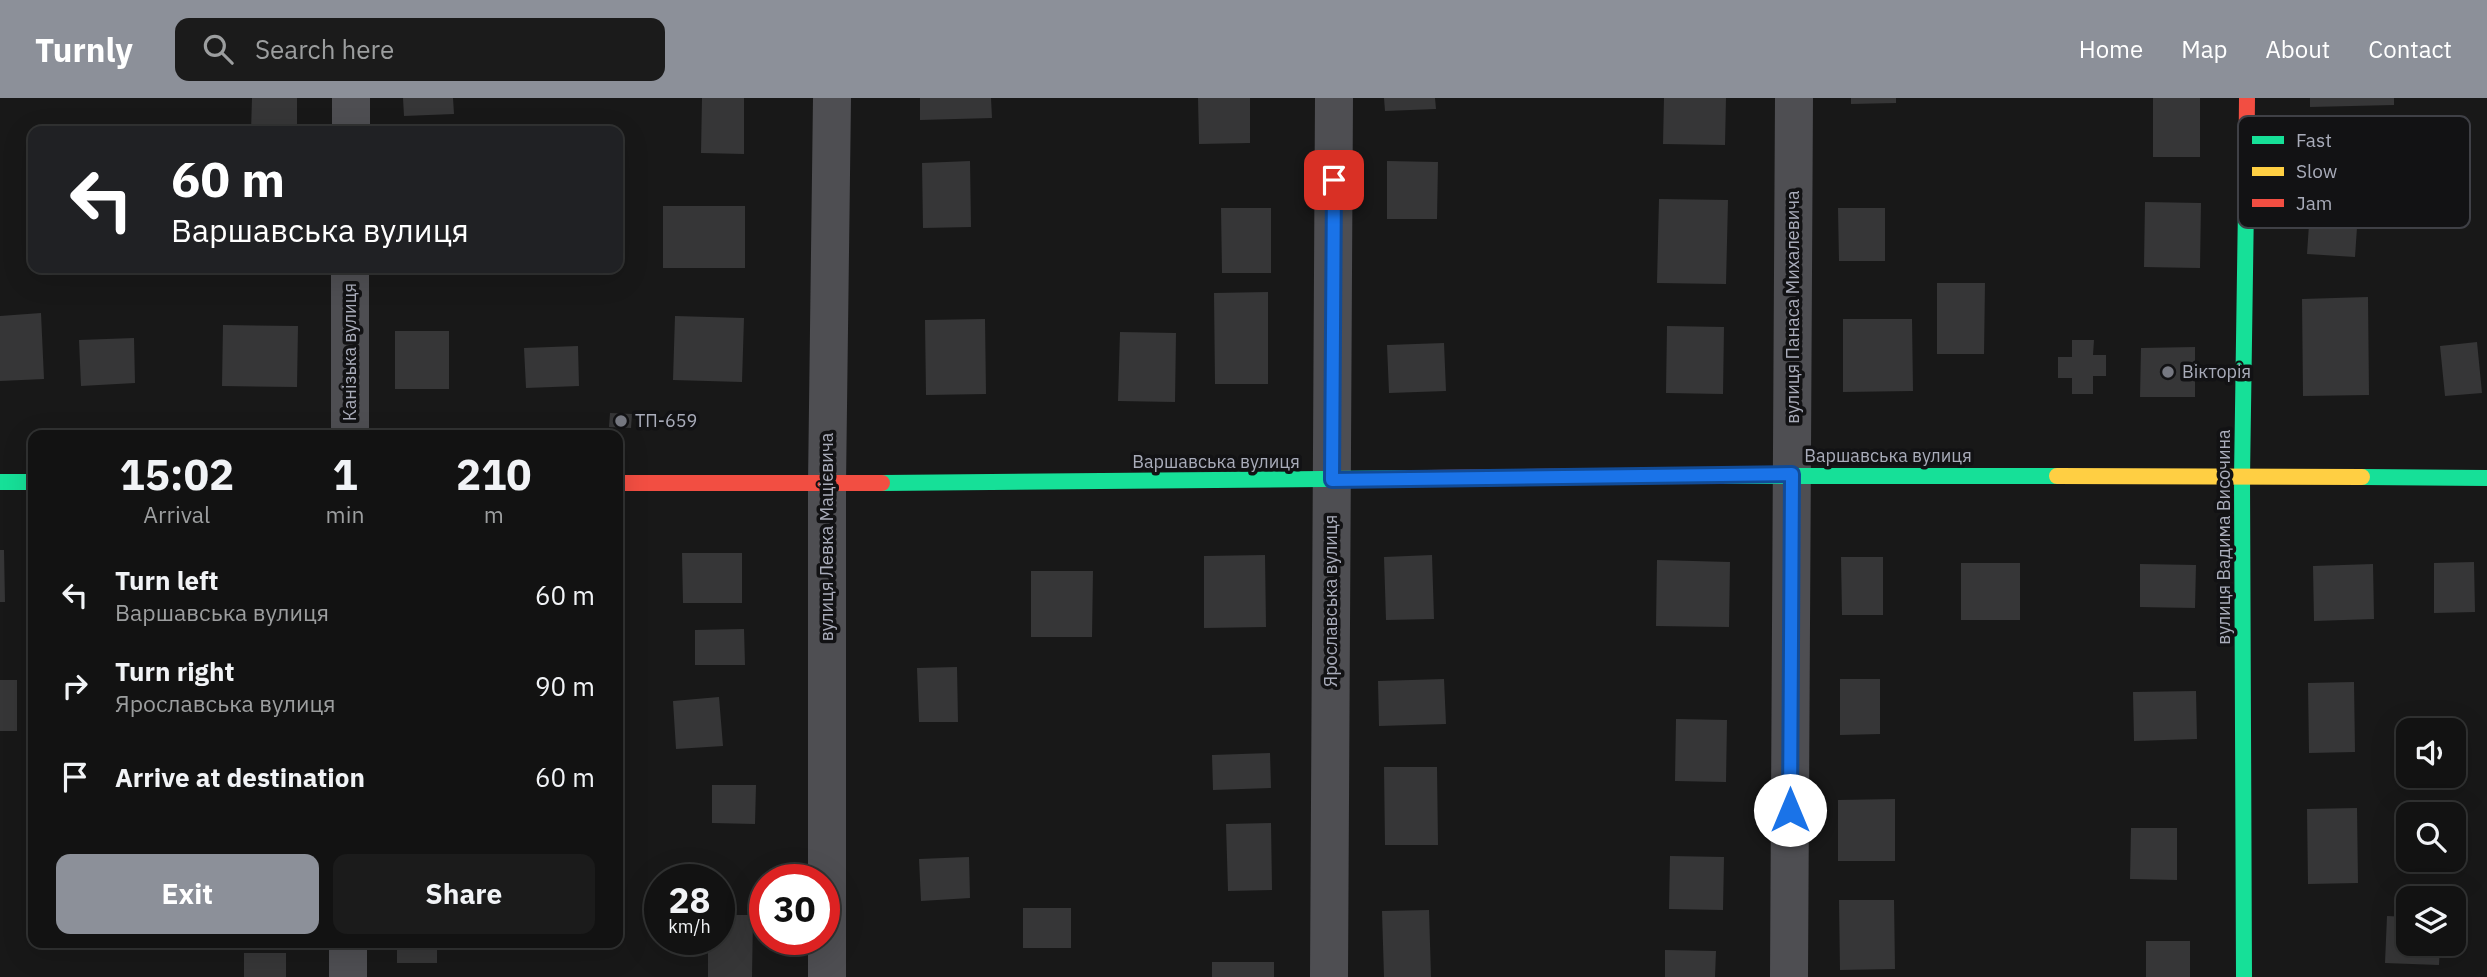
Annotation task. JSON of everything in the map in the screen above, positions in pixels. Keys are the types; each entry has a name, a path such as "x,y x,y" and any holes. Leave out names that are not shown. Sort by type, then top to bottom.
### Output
{"street":[{"path":"351,98 351,126"},
{"name":"вулиця Левка Мацієвича","path":"827,977 827,484 832,98"},
{"name":"Ярославська вулиця","path":"1329,977 1334,98"},
{"name":"вулиця Панаса Михалевича","path":"1789,977 1794,98"},
{"name":"вулиця Вадима Височина","path":"2246,98 2246,116"},
{"name":"вулиця Вадима Височина","path":"2244,977 2242,477 2245,228"},
{"name":"Канізька вулиця","path":"350,273 350,430"},
{"name":"Варшавська вулиця","path":"623,483 827,484 1792,474 2487,478"},
{"path":"0,482 28,482"},
{"path":"348,948 348,977"}],"building":[{"path":"252,98 297,98 297,126 251,126"},
{"path":"403,98 453,98 454,114 404,116"},
{"path":"702,98 744,98 744,154 701,153"},
{"path":"920,98 991,98 992,118 920,120"},
{"path":"1198,98 1250,98 1250,143 1199,144"},
{"path":"1384,98 1435,98 1436,109 1385,111"},
{"path":"1664,98 1726,98 1725,145 1663,144"},
{"path":"1851,98 1896,98 1896,103 1851,104"},
{"path":"2153,98 2200,98 2200,157 2153,157"},
{"path":"2310,98 2394,98 2394,105 2310,107"},
{"path":"970,161 971,227 923,228 922,163"},
{"path":"1387,161 1438,162 1437,219 1387,219"},
{"path":"1659,199 1728,200 1726,284 1657,283"},
{"path":"2145,202 2201,203 2200,268 2144,267"},
{"path":"663,206 745,206 745,268 663,268"},
{"path":"1221,208 1271,208 1271,273 1222,273"},
{"path":"1838,208 1885,208 1885,261 1839,261"},
{"path":"2309,228 2357,228 2355,257 2307,254"},
{"path":"1937,283 1985,283 1984,354 1937,354"},
{"path":"1268,292 1268,384 1215,384 1214,293"},
{"path":"2368,297 2369,395 2303,396 2302,299"},
{"path":"41,313 44,379 0,381 0,316"},
{"path":"675,316 744,318 742,382 673,380"},
{"path":"985,319 986,394 926,395 925,320"},
{"path":"1843,319 1912,319 1913,391 1843,392"},
{"path":"223,325 298,326 297,387 222,386"},
{"path":"1667,326 1724,327 1723,394 1666,393"},
{"path":"395,331 449,331 449,389 395,389"},
{"path":"1120,332 1176,333 1175,402 1118,401"},
{"path":"134,338 135,383 81,386 79,340"},
{"path":"2072,340 2094,340 2093,355 2106,355 2106,376 2093,376 2093,394 2072,394 2072,378 2058,378 2058,357 2072,357"},
{"path":"2477,342 2482,393 2445,396 2440,346"},
{"path":"1444,343 1446,391 1389,393 1387,345"},
{"path":"578,346 579,386 526,388 524,348"},
{"name":"Вікторія","path":"2195,347 2195,397 2140,397 2141,348"},
{"name":"ТП-659","path":"610,413 632,414 631,428 609,427"},
{"path":"0,550 4,550 5,602 0,602"},
{"path":"682,553 742,553 742,603 683,603"},
{"path":"1265,555 1266,627 1204,628 1204,556"},
{"path":"1432,555 1434,619 1386,620 1384,557"},
{"path":"1841,557 1883,557 1883,615 1842,615"},
{"path":"1657,560 1730,562 1729,627 1656,626"},
{"path":"2474,562 2475,612 2434,613 2434,563"},
{"path":"1961,563 2020,563 2020,620 1961,620"},
{"path":"2140,564 2196,565 2195,608 2140,607"},
{"path":"2373,564 2374,619 2314,621 2313,566"},
{"path":"1031,571 1093,571 1092,637 1031,637"},
{"path":"744,629 745,665 695,665 695,630"},
{"path":"957,667 958,722 919,722 917,668"},
{"path":"1444,679 1446,724 1379,726 1378,681"},
{"path":"1840,679 1880,679 1880,734 1840,735"},
{"path":"0,680 17,680 17,731 0,731"},
{"path":"2354,682 2355,752 2309,753 2308,683"},
{"path":"2196,691 2197,739 2134,741 2133,692"},
{"path":"719,697 723,746 676,749 673,701"},
{"path":"1676,719 1727,720 1726,782 1675,781"},
{"path":"1270,753 1271,788 1213,790 1212,755"},
{"path":"1384,767 1437,767 1438,845 1385,845"},
{"path":"712,785 756,785 755,824 712,823"},
{"path":"1895,799 1895,861 1838,861 1838,800"},
{"path":"2357,808 2358,883 2308,884 2307,809"},
{"path":"1271,823 1272,890 1228,891 1226,824"},
{"path":"2131,828 2177,828 2177,880 2130,879"},
{"path":"1670,856 1724,857 1723,910 1669,909"},
{"path":"969,857 970,898 921,901 919,859"},
{"path":"1839,900 1894,900 1895,969 1840,970"},
{"path":"1023,908 1071,908 1071,948 1023,948"},
{"path":"1429,910 1431,977 1384,977 1382,911"},
{"path":"735,915 749,915 752,977 708,977 708,955 735,955"},
{"path":"2387,916 2396,916 2396,956 2439,956 2439,965 2385,963"},
{"path":"2146,941 2190,941 2190,977 2146,977"},
{"path":"397,948 437,948 437,963 397,963"},
{"path":"1665,950 1716,951 1715,977 1665,977"},
{"path":"244,953 286,953 286,977 244,977"},
{"path":"1212,962 1274,962 1274,977 1212,977"}],"traffic: fast":[{"path":"2244,977 2242,477 2246,228"},
{"path":"1634,476 2057,476"},
{"path":"2362,477 2487,478"},
{"path":"882,483 1427,478"},
{"path":"0,482 28,482"}],"traffic: slow":[{"path":"2057,476 2362,477"}],"traffic: jam":[{"path":"2247,98 2247,116"},
{"path":"1427,478 1634,476"},
{"path":"623,483 882,483"}],"place":[{"name":"Вікторія","path":"2168,372"},
{"name":"ТП-659","path":"621,421"}],"route":[{"path":"1334,180 1332,480 1792,474 1790,810"}]}
